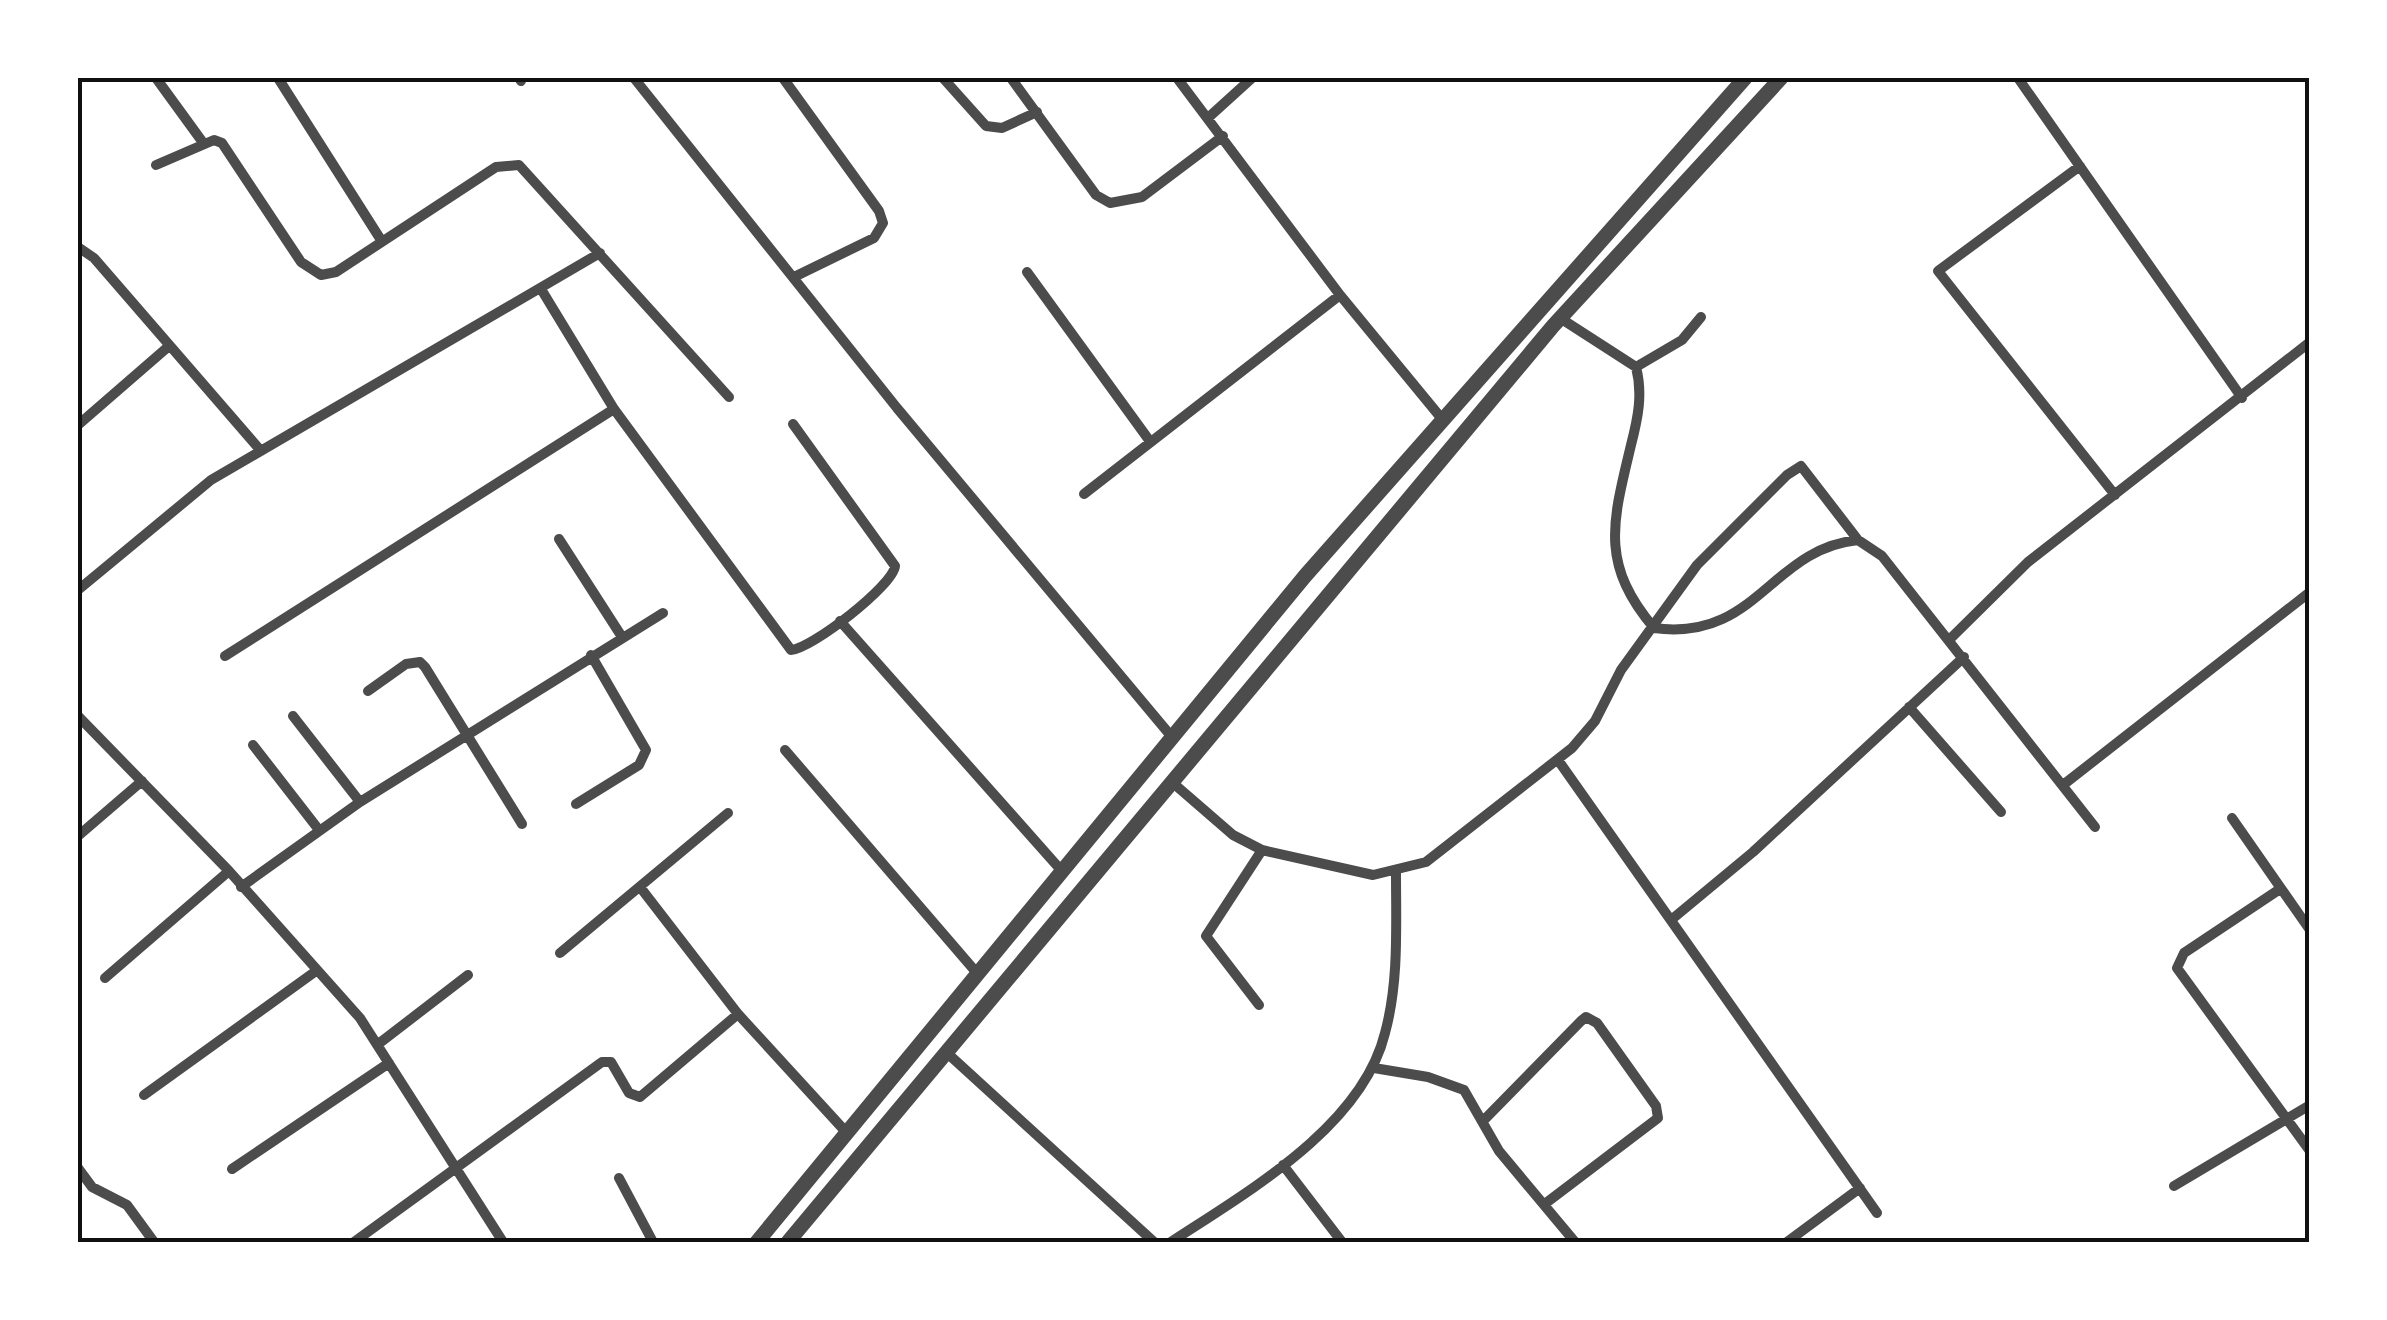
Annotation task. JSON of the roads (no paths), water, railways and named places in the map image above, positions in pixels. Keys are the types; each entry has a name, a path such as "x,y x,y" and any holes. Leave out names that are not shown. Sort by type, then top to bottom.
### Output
{"street":[{"path":"156,78 204,144"},
{"path":"278,78 382,240"},
{"path":"634,78 1171,736"},
{"path":"782,78 883,223 874,238 794,277"},
{"path":"943,78 986,126 1002,128 1037,112"},
{"path":"1011,78 1096,195 1110,204 1142,198 1223,136"},
{"path":"1177,78 1340,295 1442,419"},
{"path":"1209,117 1252,78"},
{"path":"757,1242 1171,736 1442,419 1744,78"},
{"path":"788,1242 1560,318 1781,78"},
{"path":"2018,78 2242,398"},
{"path":"156,166 214,140 228,149 312,272 336,272 508,164 519,166 729,397"},
{"path":"2080,166 1938,271 2116,495"},
{"path":"78,247 94,258 261,451"},
{"path":"78,590 211,480 600,254"},
{"path":"1027,272 1149,440"},
{"path":"542,288 614,409 784,644 800,650 889,581 894,566 792,424"},
{"path":"1084,494 1340,295"},
{"path":"1636,367 1682,340 1701,317"},
{"path":"1560,318 1636,367 1640,384 1638,417 1612,550 1627,593 1654,628 1688,632 1736,615 1811,553 1832,542 1858,540"},
{"path":"1950,639 2028,562 2310,342"},
{"path":"78,425 169,346"},
{"path":"225,656 614,409"},
{"path":"1173,783 1233,835 1262,850 1374,875 1396,873 1426,862 1558,760 1595,721 1621,670 1697,565 1787,474 1801,466 1858,540 1882,556 1950,639 2095,827"},
{"path":"559,539 622,637"},
{"path":"2062,785 2310,592"},
{"path":"241,887 467,732 663,613"},
{"path":"840,621 1060,869"},
{"path":"576,804 639,765 646,750 592,654"},
{"path":"1671,920 1753,852 1964,657"},
{"path":"368,691 406,664 420,662 522,824"},
{"path":"1910,708 2001,812"},
{"path":"78,716 228,872 377,1045 504,1242"},
{"path":"293,716 360,802"},
{"path":"254,745 319,830"},
{"path":"785,750 976,972"},
{"path":"1558,760 1877,1212"},
{"path":"78,836 142,781"},
{"path":"560,953 728,813"},
{"path":"2232,818 2310,930"},
{"path":"1260,1005 1206,936 1262,850"},
{"path":"104,978 228,872"},
{"path":"1171,1242 1283,1165 1344,1110 1374,1068 1386,1033 1394,979 1396,873"},
{"path":"640,887 738,1014 846,1132"},
{"path":"2280,889 2184,953 2177,968 2310,1152"},
{"path":"144,1095 316,970"},
{"path":"377,1045 468,976"},
{"path":"354,1242 602,1062 611,1062 630,1093 640,1097 738,1014"},
{"path":"1483,1121 1580,1021 1586,1018 1597,1024 1656,1106 1658,1118 1546,1203"},
{"path":"946,1052 1154,1242"},
{"path":"232,1169 388,1063"},
{"path":"1374,1068 1452,1083 1464,1090 1499,1151 1546,1203 1574,1242"},
{"path":"2174,1186 2310,1105"},
{"path":"1283,1165 1342,1242"},
{"path":"78,1168 92,1187 127,1205 154,1242"},
{"path":"619,1178 652,1242"},
{"path":"1787,1242 1860,1188"}]}
